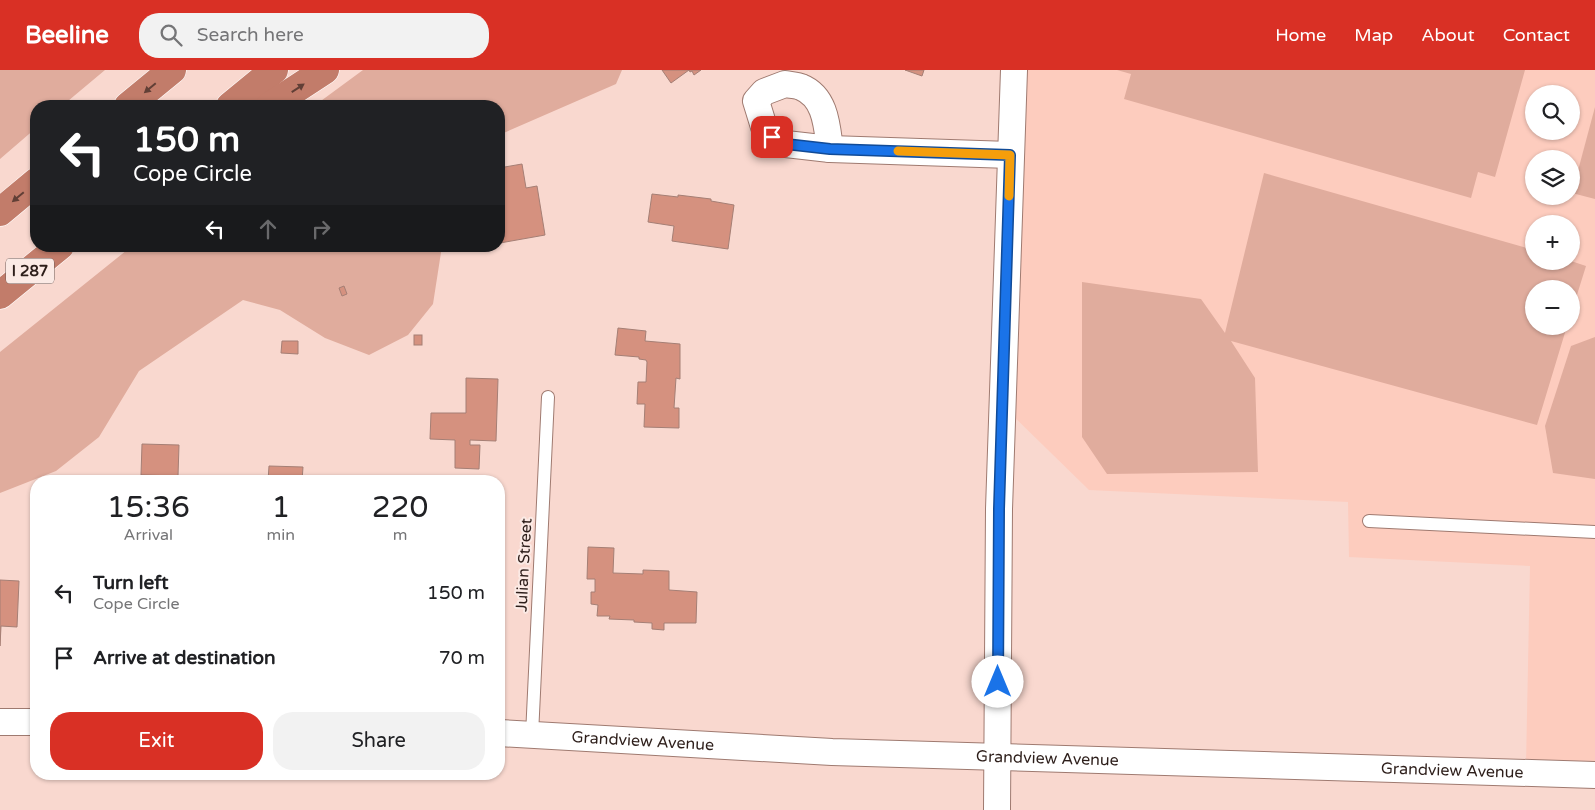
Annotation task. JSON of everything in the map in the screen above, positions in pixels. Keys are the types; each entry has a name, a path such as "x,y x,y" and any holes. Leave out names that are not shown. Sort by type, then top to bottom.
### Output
{"highway":[{"path":"135,100 172,70"},
{"path":"237,100 274,70"},
{"path":"279,100 325,70"},
{"path":"0,212 30,187"},
{"name":"I 287","path":"0,295 53,252"}],"street":[{"path":"997,810 999,509 1014,70"},
{"path":"830,149 1010,155"},
{"path":"0,722 30,722"},
{"name":"Grandview Avenue","path":"505,733 832,752 1595,775"}],"lane":[{"name":"Julian Street","path":"532,735 548,397"},
{"path":"1369,521 1595,532"}],"shaded area":[{"path":"0,70 105,70 69,100 30,100 30,133 0,159"},
{"path":"363,70 622,70 616,84 505,132 505,100 322,100"},
{"path":"1024,70 1595,70 1595,765 1526,764 1530,566 1349,557 1348,502 1089,490 1008,411"},
{"path":"1117,70 1525,70 1495,177 1478,172 1471,198 1124,99 1131,74"},
{"path":"1595,107 1595,199 1580,195 1580,163"},
{"path":"1264,173 1525,247 1525,270 1580,270 1580,264 1586,266 1580,285 1580,280 1525,280 1525,335 1564,335 1537,425 1231,341 1255,378 1258,472 1107,474 1082,437 1082,282 1201,299 1225,333"},
{"path":"125,252 441,252 433,304 408,335 369,355 325,338 280,310 243,300 139,371 99,437 56,471 46,475 30,475 30,481 0,493 0,352"},
{"path":"1595,337 1595,479 1553,473 1545,426 1571,346"}],"building":[{"path":"662,70 689,70 671,83"},
{"path":"689,70 701,70 694,75"},
{"path":"905,70 924,70 922,76"},
{"path":"522,164 526,188 537,186 545,235 505,242 505,167"},
{"path":"652,194 711,199 711,201 734,205 728,249 672,241 674,226 648,222"},
{"path":"344,286 347,294 342,296 339,288"},
{"path":"618,328 646,331 645,341 680,344 680,379 676,378 674,408 679,408 679,428 644,427 645,404 637,404 638,382 646,382 647,362 646,360 639,359 639,357 615,355"},
{"path":"414,335 422,335 422,345 414,345"},
{"path":"282,341 298,341 298,354 281,353"},
{"path":"466,378 498,379 496,441 470,440 470,445 480,445 479,469 455,468 455,440 430,439 431,413 466,413"},
{"path":"142,444 179,445 178,475 141,475"},
{"path":"269,466 303,467 302,475 268,475"},
{"path":"588,547 614,548 613,573 643,574 643,570 669,571 669,590 697,592 696,623 664,623 664,630 652,629 652,623 609,619 610,616 597,616 598,605 591,604 591,592 595,592 595,579 587,579"},
{"path":"0,580 19,581 17,627 1,626 0,646"}],"slow traffic":[{"path":"898,151 1010,155 1009,196"}],"route":[{"path":"772,137 777,143 830,149 1010,155 999,509 998,682"}]}
